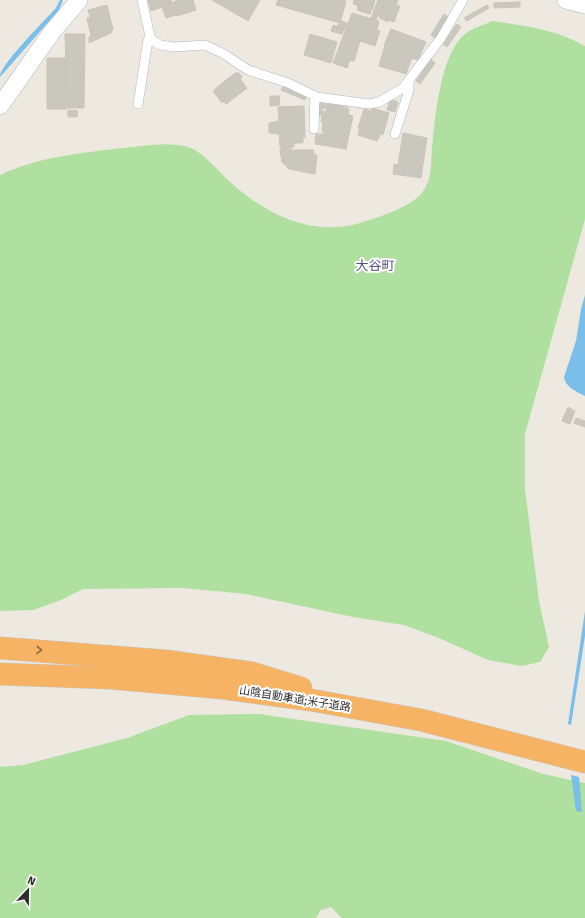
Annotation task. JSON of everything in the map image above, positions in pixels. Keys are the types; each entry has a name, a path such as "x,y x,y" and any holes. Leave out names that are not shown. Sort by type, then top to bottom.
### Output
{"highway":[{"path":"0,648 174,662 252,673 311,691"},
{"name":"山陰自動車道;米子道路","path":"0,665 111,668 311,691 424,710 585,752"},
{"name":"山陰自動車道;米子道路","path":"0,674 110,678 222,688 311,700 421,720 585,762"},
{"path":"0,685 58,682 115,682 256,693"}],"street":[{"path":"0,106 52,32 79,0"},
{"path":"566,0 585,5"}],"lane":[{"path":"142,0 150,36 153,41 160,45 174,47 205,45 224,54 248,70 288,83 315,96 369,104 379,102 403,88 441,38 463,0"},
{"path":"138,104 148,40 150,36"},
{"path":"395,134 409,90 409,80"},
{"path":"314,128 315,96"}],"green space":[{"path":"492,21 551,32 585,46 585,219 525,434 525,489 539,601 549,647 540,662 522,666 488,660 439,638 404,625 353,617 246,594 183,588 83,589 63,599 34,610 0,611 0,175 29,164 76,154 155,144 180,145 193,149 199,153 240,190 271,211 287,219 323,227 341,227 360,223 402,207 410,203 422,193 428,183 437,104 444,71 450,56 457,43 465,34"},
{"path":"259,714 446,741 543,774 585,783 585,918 342,918 331,907 321,910 316,918 0,918 0,767 23,765 127,738 189,715"}],"water":[{"path":"60,0 63,0 59,10 0,77 7,63 33,32 56,8"},
{"path":"585,295 585,396 569,386 564,377 576,341 581,309"},
{"path":"585,611 585,636 571,725 568,724"},
{"path":"571,775 579,777 582,812 576,811"}],"building":[{"path":"148,0 171,0 176,15 166,18 162,7 151,11"},
{"path":"178,0 193,0 196,10 177,16 173,2"},
{"path":"212,0 260,0 248,21"},
{"path":"278,0 346,1 340,23 276,5"},
{"path":"354,0 375,0 372,10 353,4"},
{"path":"378,0 398,0 396,5 400,6 394,22 389,20 388,22 379,18 380,16 373,12"},
{"path":"520,2 520,7 494,8 494,3"},
{"path":"107,5 113,30 95,35 88,10"},
{"path":"487,5 489,8 467,21 464,18"},
{"path":"358,6 371,11 370,14 357,10"},
{"path":"352,13 379,21 377,30 380,31 375,46 360,41 354,61 350,60 347,68 333,63"},
{"path":"373,13 378,15 376,20 371,18"},
{"path":"444,14 448,17 435,38 431,35"},
{"path":"87,18 90,18 95,35 91,36"},
{"path":"341,21 347,23 345,29 337,26"},
{"path":"457,24 461,27 447,47 443,44"},
{"path":"333,25 344,29 342,34 331,31"},
{"path":"391,29 426,42 418,60 412,58 406,74 379,66 384,45"},
{"path":"111,31 111,33 89,43 89,37"},
{"path":"65,34 85,34 84,108 67,108"},
{"path":"310,34 337,42 331,63 304,55"},
{"path":"47,58 66,58 66,109 47,109"},
{"path":"431,59 435,63 420,84 416,81"},
{"path":"235,73 239,73 242,77 240,79 247,88 226,104 224,101 222,103 213,91"},
{"path":"283,86 307,96 305,100 281,90"},
{"path":"270,96 279,96 280,105 270,106"},
{"path":"390,99 398,102 395,112 387,110"},
{"path":"326,102 325,108 322,109 322,115 318,115 317,108 321,103"},
{"path":"327,104 348,107 333,106 332,112 326,110"},
{"path":"304,106 305,137 303,138 303,143 294,143 294,147 280,147 279,134 269,133 269,123 279,121 278,107"},
{"path":"334,106 349,109 348,115 353,116 346,149 322,145 324,132 322,132 323,123 321,122 323,111 332,112"},
{"path":"372,108 389,113 383,135 381,134 377,141 358,135 360,128 358,128 364,109 371,111"},
{"path":"68,110 78,111 77,117 68,117"},
{"path":"403,133 427,138 421,178 393,174 394,164 398,165"},
{"path":"316,134 323,134 322,145 315,144"},
{"path":"291,147 291,150 313,150 314,155 317,155 315,174 289,169 282,162 280,151 281,148"},
{"path":"568,407 575,411 570,424 562,421"},
{"path":"576,418 585,421 585,427 574,423"}],"district":[{"name":"大谷町","path":"375,265"}]}
